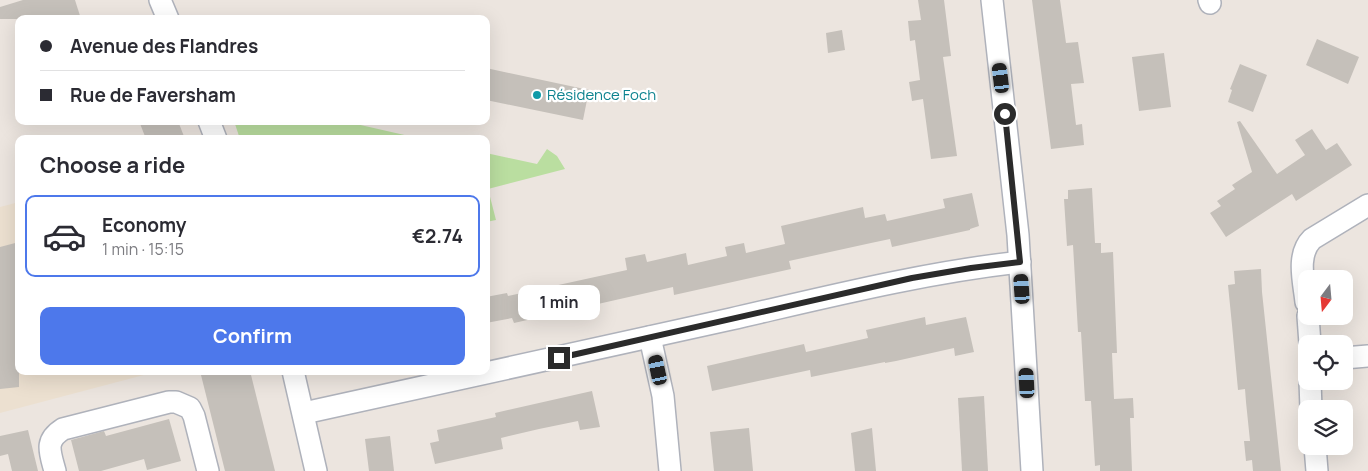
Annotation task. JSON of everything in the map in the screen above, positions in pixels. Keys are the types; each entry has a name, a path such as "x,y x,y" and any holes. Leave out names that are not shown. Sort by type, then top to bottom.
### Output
{"street":[{"path":"160,0 166,15"},
{"path":"992,0 1020,262 1032,471"},
{"path":"1303,270 1304,252 1312,239 1368,205"},
{"path":"490,372 912,278 1020,262"},
{"path":"650,337 663,396 670,471"},
{"path":"1353,357 1368,356"},
{"path":"295,375 316,471"},
{"path":"304,413 477,375"},
{"path":"55,471 50,444 56,433 63,429 169,402 176,402 190,408 194,416 208,471"},
{"path":"1316,455 1317,471"}],"shaded area":[{"path":"15,203 15,375 144,375 0,413 0,207"}],"green space":[{"path":"235,125 361,125 404,135 239,135"},
{"path":"547,149 557,156 565,169 490,188 490,154 537,164"},
{"path":"490,197 496,220 490,221"}],"building":[{"path":"23,0 75,0 80,15 15,15 15,19 0,19 0,7"},
{"path":"918,0 944,0 951,56 943,57 957,156 931,159 923,99 912,101 909,82 920,80 915,40 910,41 908,21 921,20"},
{"path":"1032,0 1060,0 1066,43 1078,42 1084,83 1071,84 1076,125 1082,124 1084,145 1051,149"},
{"path":"842,30 845,50 828,53 826,33"},
{"path":"1317,39 1359,57 1348,84 1306,65"},
{"path":"1164,53 1171,107 1139,111 1132,57"},
{"path":"1240,64 1267,75 1253,112 1228,102 1232,90 1230,89"},
{"name":"Résidence Foch","path":"490,69 589,90 583,120 490,101"},
{"path":"1240,121 1277,174 1305,155 1295,140 1312,129 1326,150 1337,143 1352,165 1296,201 1292,194 1226,237 1210,213 1221,206 1217,201 1235,189 1232,185 1252,172 1237,122"},
{"path":"141,125 180,125 183,135 144,135"},
{"path":"1092,188 1095,243 1101,243 1101,253 1113,252 1117,353 1112,353 1114,399 1133,398 1134,418 1130,418 1132,471 1100,471 1100,465 1095,466 1091,401 1085,401 1081,332 1078,332 1073,245 1067,246 1064,199 1068,199 1068,190"},
{"path":"972,193 979,226 970,230 892,247 890,239 789,261 791,269 674,295 673,287 514,323 512,318 490,322 490,296 507,293 508,296 627,270 625,258 645,254 647,262 686,253 688,265 727,256 725,247 744,243 746,253 785,244 781,226 863,207 865,218 885,214 887,221 945,208 943,199"},
{"path":"15,243 15,375 19,375 19,387 0,389 0,247"},
{"path":"1261,269 1281,471 1253,471 1252,460 1246,461 1244,441 1250,441 1245,389 1238,390 1228,285 1235,284 1234,271"},
{"path":"925,317 926,325 966,317 974,352 955,356 954,348 811,377 810,370 712,391 707,366 804,344 806,352 868,338 866,330"},
{"path":"201,375 251,375 275,471 225,471"},
{"path":"592,391 600,427 580,430 578,421 539,429 501,438 503,449 435,464 430,443 439,441 437,430 496,417 495,413"},
{"path":"984,396 988,471 962,471 958,398"},
{"path":"169,419 181,461 147,470 144,459 101,471 79,471 71,440 104,431 106,436"},
{"path":"749,428 753,471 714,471 710,432"},
{"path":"872,428 876,471 855,471 851,433"},
{"path":"28,430 38,471 12,471 8,454 0,456 0,436"},
{"path":"390,436 394,471 369,471 365,439"}],"place":[{"name":"Résidence Foch","path":"537,95"}],"route":[{"path":"559,358 912,278 1020,262 1005,114"}]}
